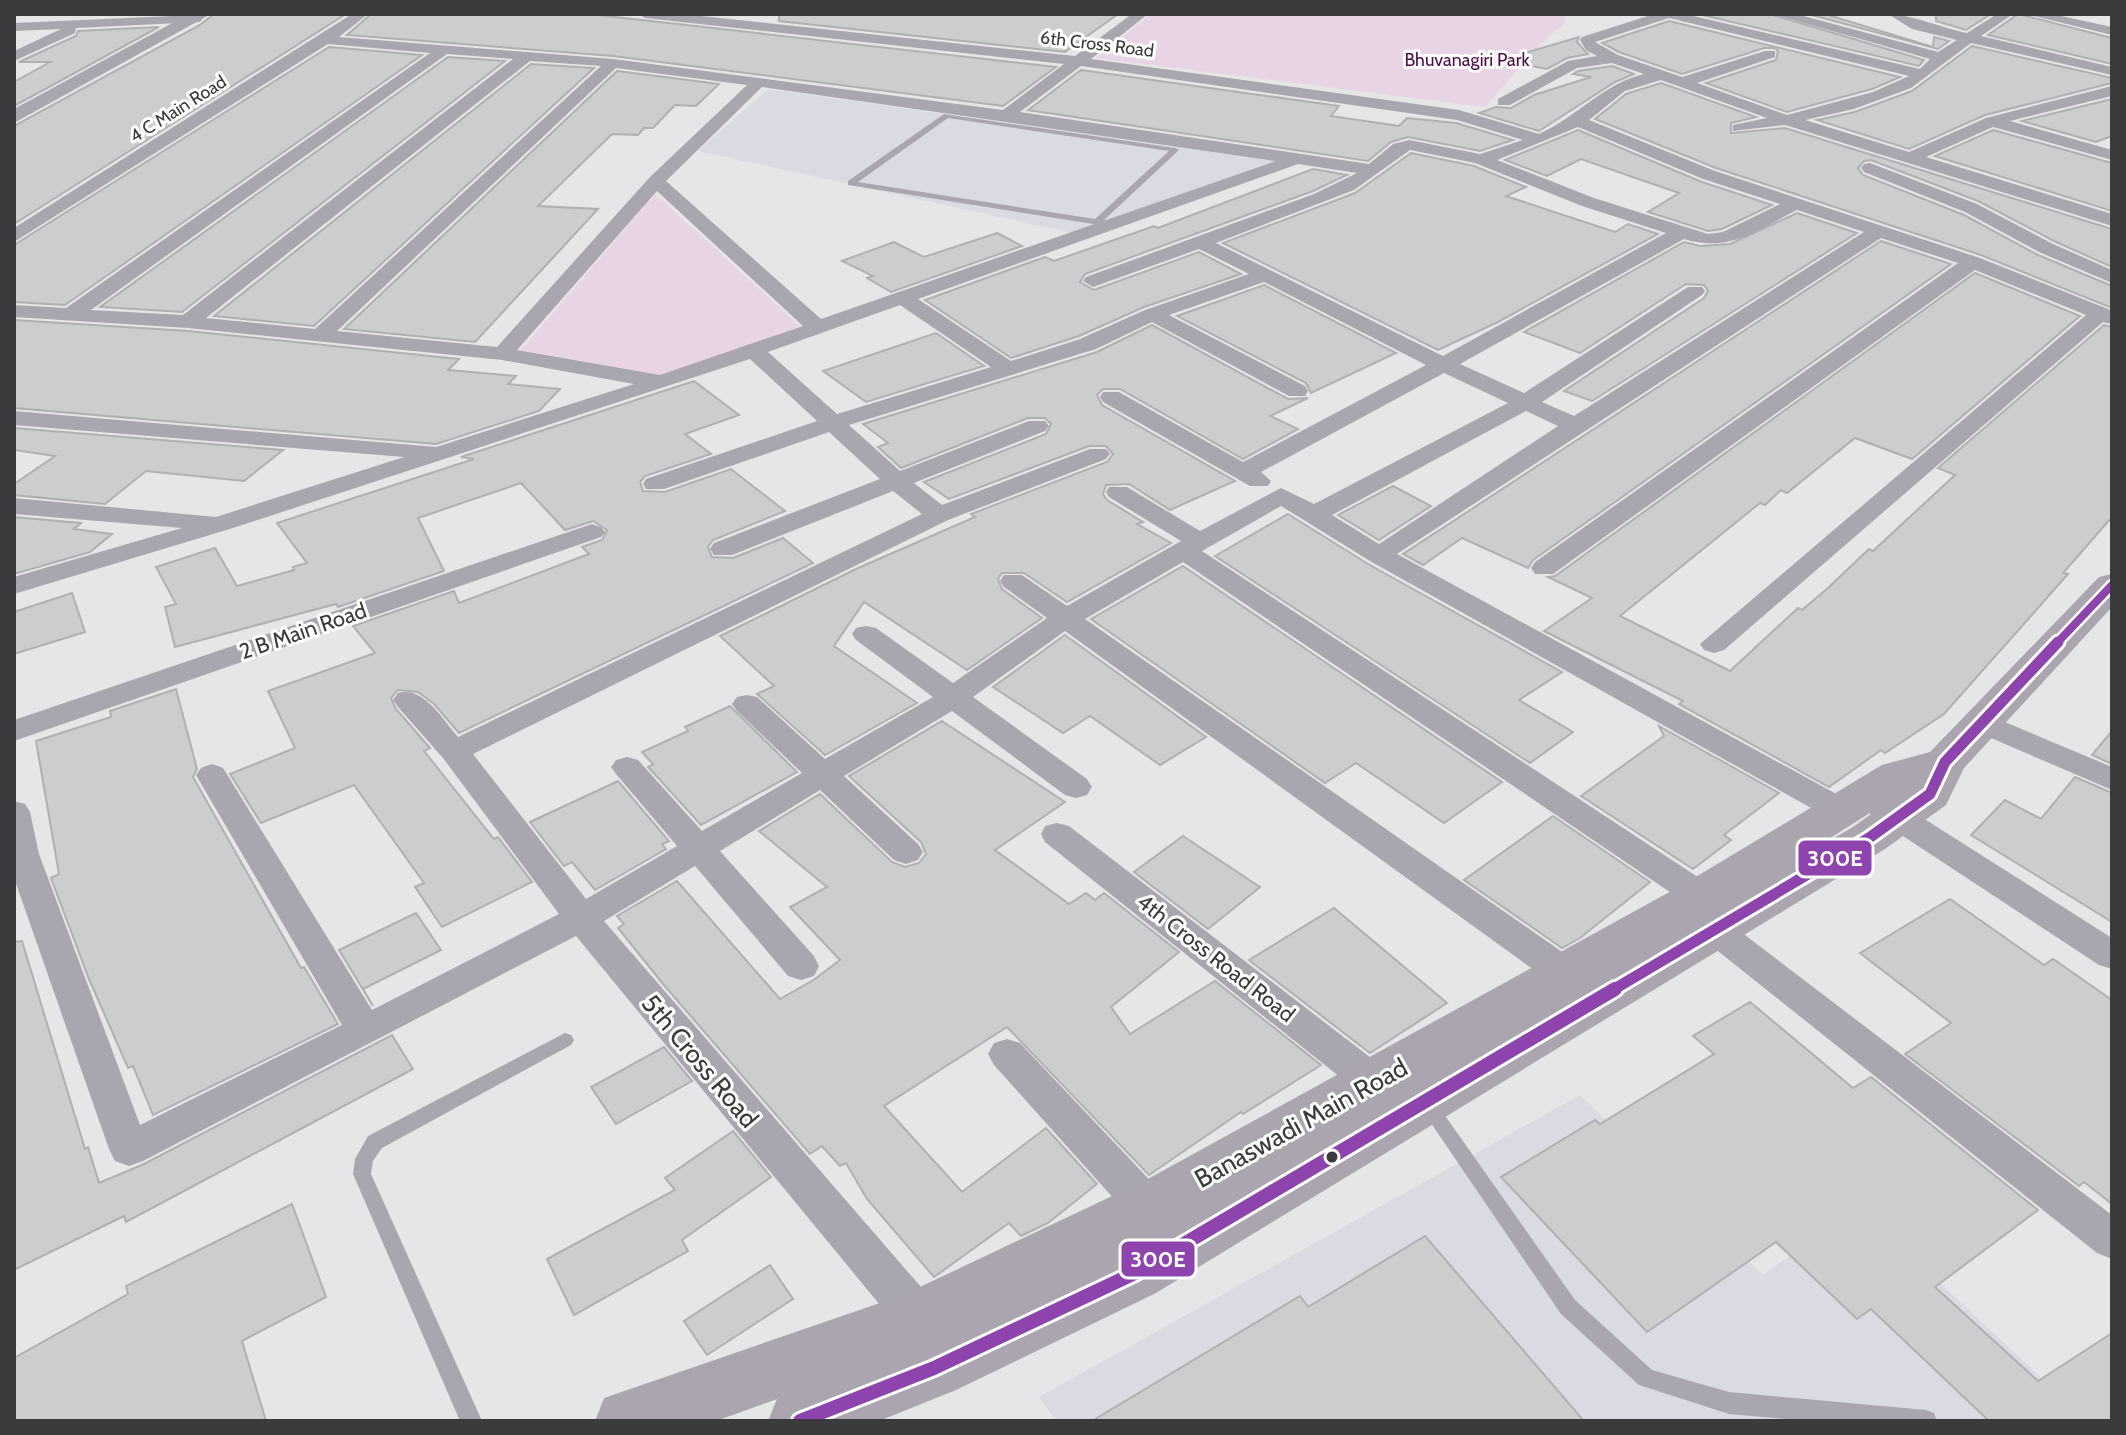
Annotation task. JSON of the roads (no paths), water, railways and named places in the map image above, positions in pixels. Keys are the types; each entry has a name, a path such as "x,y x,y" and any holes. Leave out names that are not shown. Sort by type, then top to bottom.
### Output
{"main road":[{"name":"Banaswadi Main Road","path":"800,1421 878,1409 963,1355 1135,1273 1425,1101 1868,808 1930,794 1945,762 2112,585"},
{"name":"Banaswadi Main Road","path":"627,1421 917,1319 1147,1206 1565,973 1708,913"}],"street":[{"name":"4 C Main Road","path":"14,236 325,40 361,14"},
{"name":"6th Cross Road","path":"645,14 720,17 1076,61 1459,115 1539,139"},
{"path":"1006,115 1141,14"},
{"path":"1780,14 1940,57"},
{"path":"1917,26 1934,14"},
{"path":"1739,128 1854,104 1898,86 1936,64 1940,57 2006,14"},
{"path":"2033,14 2108,30"},
{"path":"1920,74 1660,15 1587,40 1591,47 1613,58 1787,120 2112,220"},
{"path":"14,27 198,16"},
{"path":"14,117 198,16"},
{"path":"1824,27 1887,18 2112,71"},
{"path":"14,57 84,24"},
{"path":"2046,56 2108,30"},
{"path":"1694,36 1898,86"},
{"path":"325,40 613,63 1006,115 1036,124 1373,170"},
{"path":"73,313 445,49"},
{"path":"188,322 529,54"},
{"path":"1683,82 1770,54"},
{"path":"1504,102 1573,64 1613,58"},
{"path":"319,336 613,63"},
{"path":"1480,159 1539,139 1577,121 1616,88 1641,78 1659,76"},
{"path":"502,354 656,181 758,83"},
{"path":"1908,159 1992,121 2112,91"},
{"path":"1577,121 1709,175 1973,262 2106,315 1714,644"},
{"path":"1992,121 2112,155"},
{"path":"1093,281 1348,186 1399,148 1409,145 1480,159 1588,202 1707,240 1720,239 1794,204"},
{"path":"14,586 224,523 663,382 1104,223 1296,159"},
{"path":"1870,168 1971,208 2046,248 2112,277"},
{"path":"656,181 818,328"},
{"path":"1379,555 1880,230"},
{"path":"1242,472 1367,408 1682,232"},
{"path":"1200,242 1441,364 1575,425"},
{"path":"1544,568 1973,262"},
{"path":"655,484 833,423 1088,344 1152,314 1266,275"},
{"path":"1313,515 1525,403 1695,291"},
{"path":"903,298 1009,369"},
{"path":"14,311 188,322 502,354 663,382"},
{"path":"1152,314 1297,391"},
{"path":"754,351 895,480 939,515"},
{"path":"1111,397 1379,555 1868,808 2112,955"},
{"path":"14,418 441,453"},
{"path":"723,549 1037,426"},
{"path":"454,751 939,515 1098,454"},
{"path":"1118,492 1708,913 2112,1240"},
{"path":"14,812 18,856 129,1149 581,918 952,698 1066,618 1281,495"},
{"path":"14,506 224,523"},
{"name":"2 B Main Road","path":"14,731 592,532"},
{"path":"1013,581 1565,973"},
{"path":"866,634 1076,787"},
{"name":"5th Cross Road","path":"408,700 454,751 581,918 917,1319 963,1355"},
{"path":"747,704 906,852"},
{"path":"1981,722 2112,779"},
{"path":"627,767 801,966"},
{"path":"212,775 365,1031"},
{"name":"4th Cross Road Road","path":"1057,834 1374,1082"},
{"path":"1007,1054 1147,1206"},
{"path":"840,1345 878,1409"}],"lane":[{"path":"947,116 1036,124 1175,150 1104,223 851,183 947,116"},
{"path":"471,1421 362,1174 364,1159 375,1142 565,1040"},
{"path":"1425,1101 1568,1307 1646,1378 1729,1403 1926,1421"}],"park label":[{"name":"Bhuvanagiri Park","path":"1467,60"}]}
